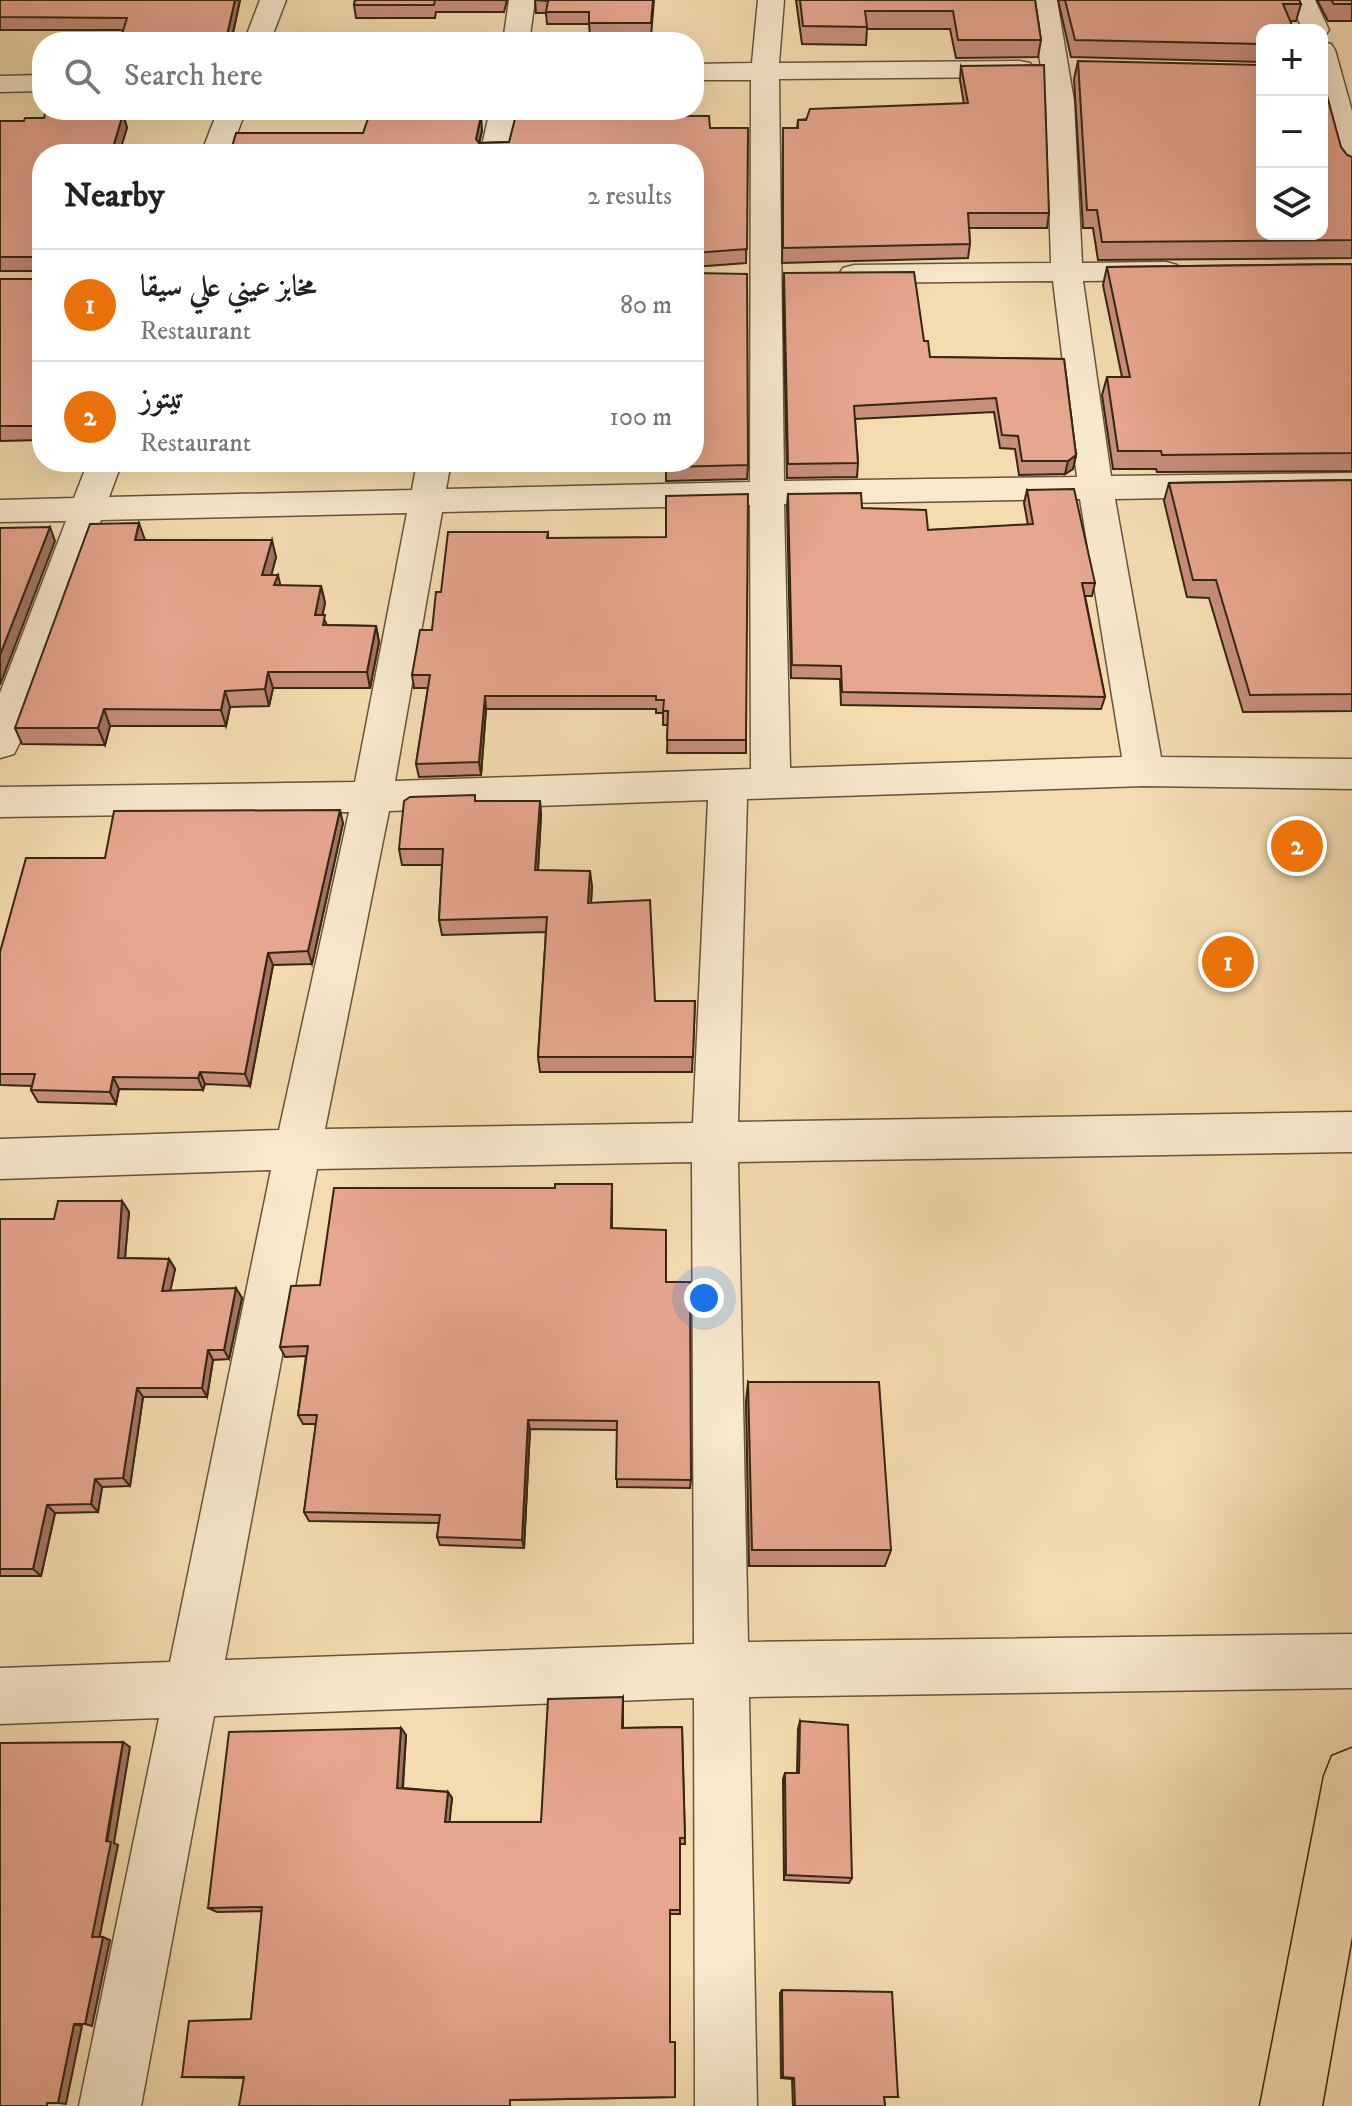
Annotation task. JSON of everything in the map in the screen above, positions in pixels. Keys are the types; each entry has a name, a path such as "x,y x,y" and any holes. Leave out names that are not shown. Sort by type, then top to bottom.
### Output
{"main road":[{"path":"1291,2106 1352,1776"}],"street":[{"path":"261,32 273,0"},
{"path":"517,32 522,0"},
{"path":"771,0 765,72 764,493 771,783"},
{"path":"1044,0 1072,69 1067,272 1097,489 1144,771"},
{"path":"1302,0 1313,24"},
{"path":"1330,66 1352,164"},
{"path":"704,72 1072,69"},
{"path":"0,84 32,83"},
{"path":"219,144 228,120"},
{"path":"496,144 502,120"},
{"path":"828,274 1194,271"},
{"path":"0,744 102,472"},
{"path":"0,511 88,511 430,482 764,493 1352,484"},
{"path":"110,2106 298,1149 372,797 430,482"},
{"path":"0,802 372,797 1144,771 1352,774"},
{"path":"726,2106 715,1141 728,784"},
{"path":"0,1159 298,1149 1352,1132"},
{"path":"0,1696 719,1670 1352,1661"}],"building":[{"path":"0,0 235,0 228,32 123,32 127,18 0,17"},
{"path":"355,0 435,0 434,5 354,5"},
{"path":"535,0 653,0 651,23 589,23 589,12 546,12 548,1"},
{"path":"800,0 1035,0 1041,40 958,40 953,11 865,11 867,27 803,26"},
{"path":"1065,0 1299,0 1301,4 1283,4 1291,24 1256,24 1256,44 1075,40"},
{"path":"1331,0 1352,0 1352,4 1334,4"},
{"path":"1078,61 1256,65 1256,240 1328,240 1328,99 1341,147 1352,157 1352,240 1102,242 1097,210 1087,210"},
{"path":"1044,65 1049,213 968,213 970,244 783,248 783,128 798,128 798,120 806,120 810,109 968,103 961,66"},
{"path":"704,116 709,116 710,128 748,128 747,249 704,252 704,144 233,144 236,133 363,133 368,120 480,120 476,139 479,143 509,142 515,120 704,120"},
{"path":"25,118 121,120 114,144 32,144 32,257 0,257 0,121 24,121"},
{"path":"1352,264 1352,453 1162,455 1161,451 1118,451 1107,377 1130,377 1107,267"},
{"path":"914,272 924,341 928,341 930,357 1064,359 1076,455 1068,461 1022,461 1018,436 1002,435 996,398 854,406 858,463 788,464 784,273"},
{"path":"704,273 747,274 748,465 704,466"},
{"path":"0,279 32,279 32,426 0,426"},
{"path":"1352,480 1352,694 1250,695 1216,580 1193,580 1169,483"},
{"path":"1074,489 1095,583 1082,583 1105,697 842,692 841,666 792,665 788,494 861,493 862,508 926,510 928,530 1033,524 1027,490"},
{"path":"748,494 746,740 667,740 668,711 663,711 664,700 656,700 656,696 485,696 479,762 416,764 430,675 412,675 420,630 432,630 436,592 441,592 448,532 548,532 547,538 666,537 666,496"},
{"path":"139,523 135,540 272,540 262,575 278,575 274,585 321,586 315,615 325,615 323,625 376,626 367,672 268,672 265,689 225,691 221,710 104,709 98,728 15,728 90,524"},
{"path":"50,527 0,655 0,528"},
{"path":"475,795 475,801 540,801 535,870 590,871 588,903 650,900 655,1001 695,1001 693,1057 538,1057 547,917 439,920 443,849 399,849 404,801 410,797"},
{"path":"340,810 308,951 268,953 245,1074 200,1072 198,1078 113,1077 110,1092 31,1090 35,1074 0,1074 0,952 26,858 105,858 114,811"},
{"path":"555,1184 612,1184 611,1228 666,1230 666,1282 690,1282 691,1480 616,1479 617,1421 528,1420 522,1540 437,1537 440,1515 304,1512 317,1415 298,1415 308,1346 280,1347 291,1286 320,1285 334,1188 555,1188"},
{"path":"58,1201 122,1201 118,1258 169,1259 162,1291 236,1288 224,1350 208,1350 202,1388 137,1388 123,1478 95,1479 91,1504 47,1505 33,1569 0,1569 0,1219 54,1219"},
{"path":"748,1382 879,1382 891,1550 752,1550"},
{"path":"623,1697 622,1728 682,1727 685,1838 680,1838 680,1910 670,1910 670,2042 675,2042 675,2097 510,2100 510,2106 239,2106 244,2077 182,2077 189,2021 251,2019 262,1907 208,1908 229,1732 401,1728 397,1788 448,1792 445,1822 541,1822 548,1699"},
{"path":"800,1721 848,1725 852,1878 786,1875 785,1773 799,1773"},
{"path":"123,1742 106,1841 111,1842 92,1937 103,1937 85,2024 74,2024 58,2103 47,2103 47,2106 0,2106 0,1743"},
{"path":"782,1990 892,1992 898,2097 884,2097 885,2106 795,2106 794,2078 783,2077"}],"place":[{"name":"تيتوز","path":"1297,846"},
{"name":"مخابز عيني علي سيقا","path":"1228,962"}]}
